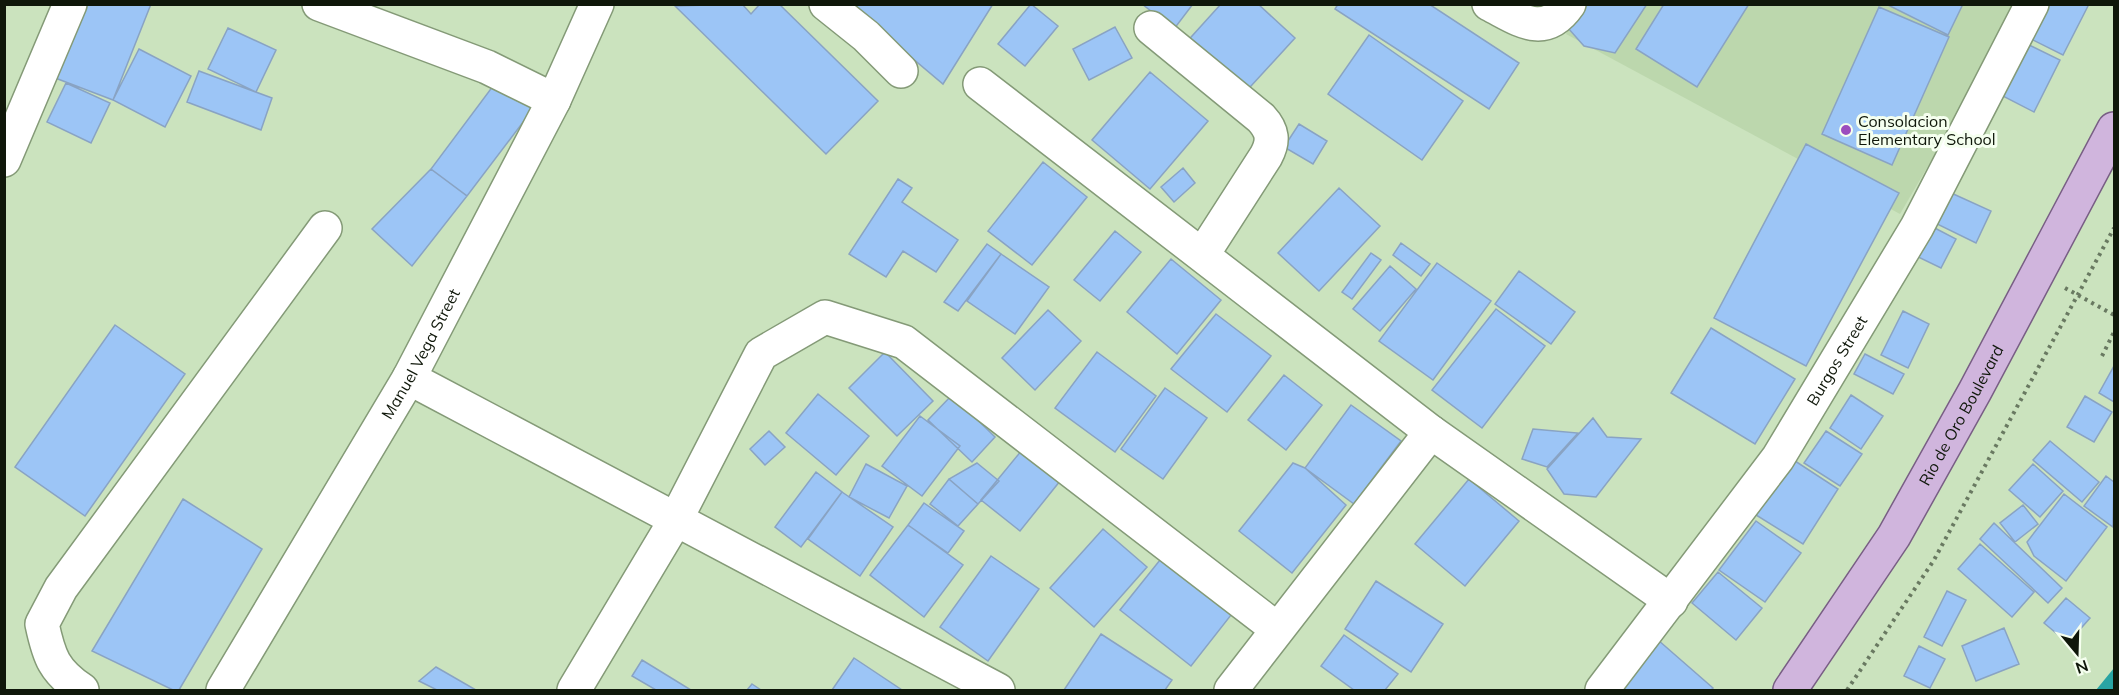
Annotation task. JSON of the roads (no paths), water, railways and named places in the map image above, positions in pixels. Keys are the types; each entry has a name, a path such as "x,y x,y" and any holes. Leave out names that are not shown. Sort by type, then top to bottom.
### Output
{"main road":[{"name":"Rio de Oro Boulevard","path":"1790,690 1894,536 2115,129"}],"street":[{"path":"4,160 70,4"},
{"path":"319,4 487,68 554,99"},
{"name":"Manuel Vega Street","path":"223,690 409,378 554,99 597,4"},
{"path":"826,4 866,36 901,71"},
{"path":"1489,4 1536,26 1551,23 1569,4"},
{"name":"Burgos Street","path":"1602,690 1784,448 1917,227 2032,4"},
{"path":"1151,28 1261,118 1272,133 1272,143 1266,156 1203,254"},
{"path":"980,84 1431,432 1671,601"},
{"path":"82,690 64,679 48,656 42,624 61,588 325,228"},
{"path":"574,690 675,521 761,354 825,317 903,342 1277,629"},
{"path":"409,378 675,521 998,690"},
{"path":"1231,690 1431,432"}],"water":[{"path":"2114,668 2114,690 2096,690"}],"place":[{"name":"Consolacion Elementary School","path":"1846,130"}]}
